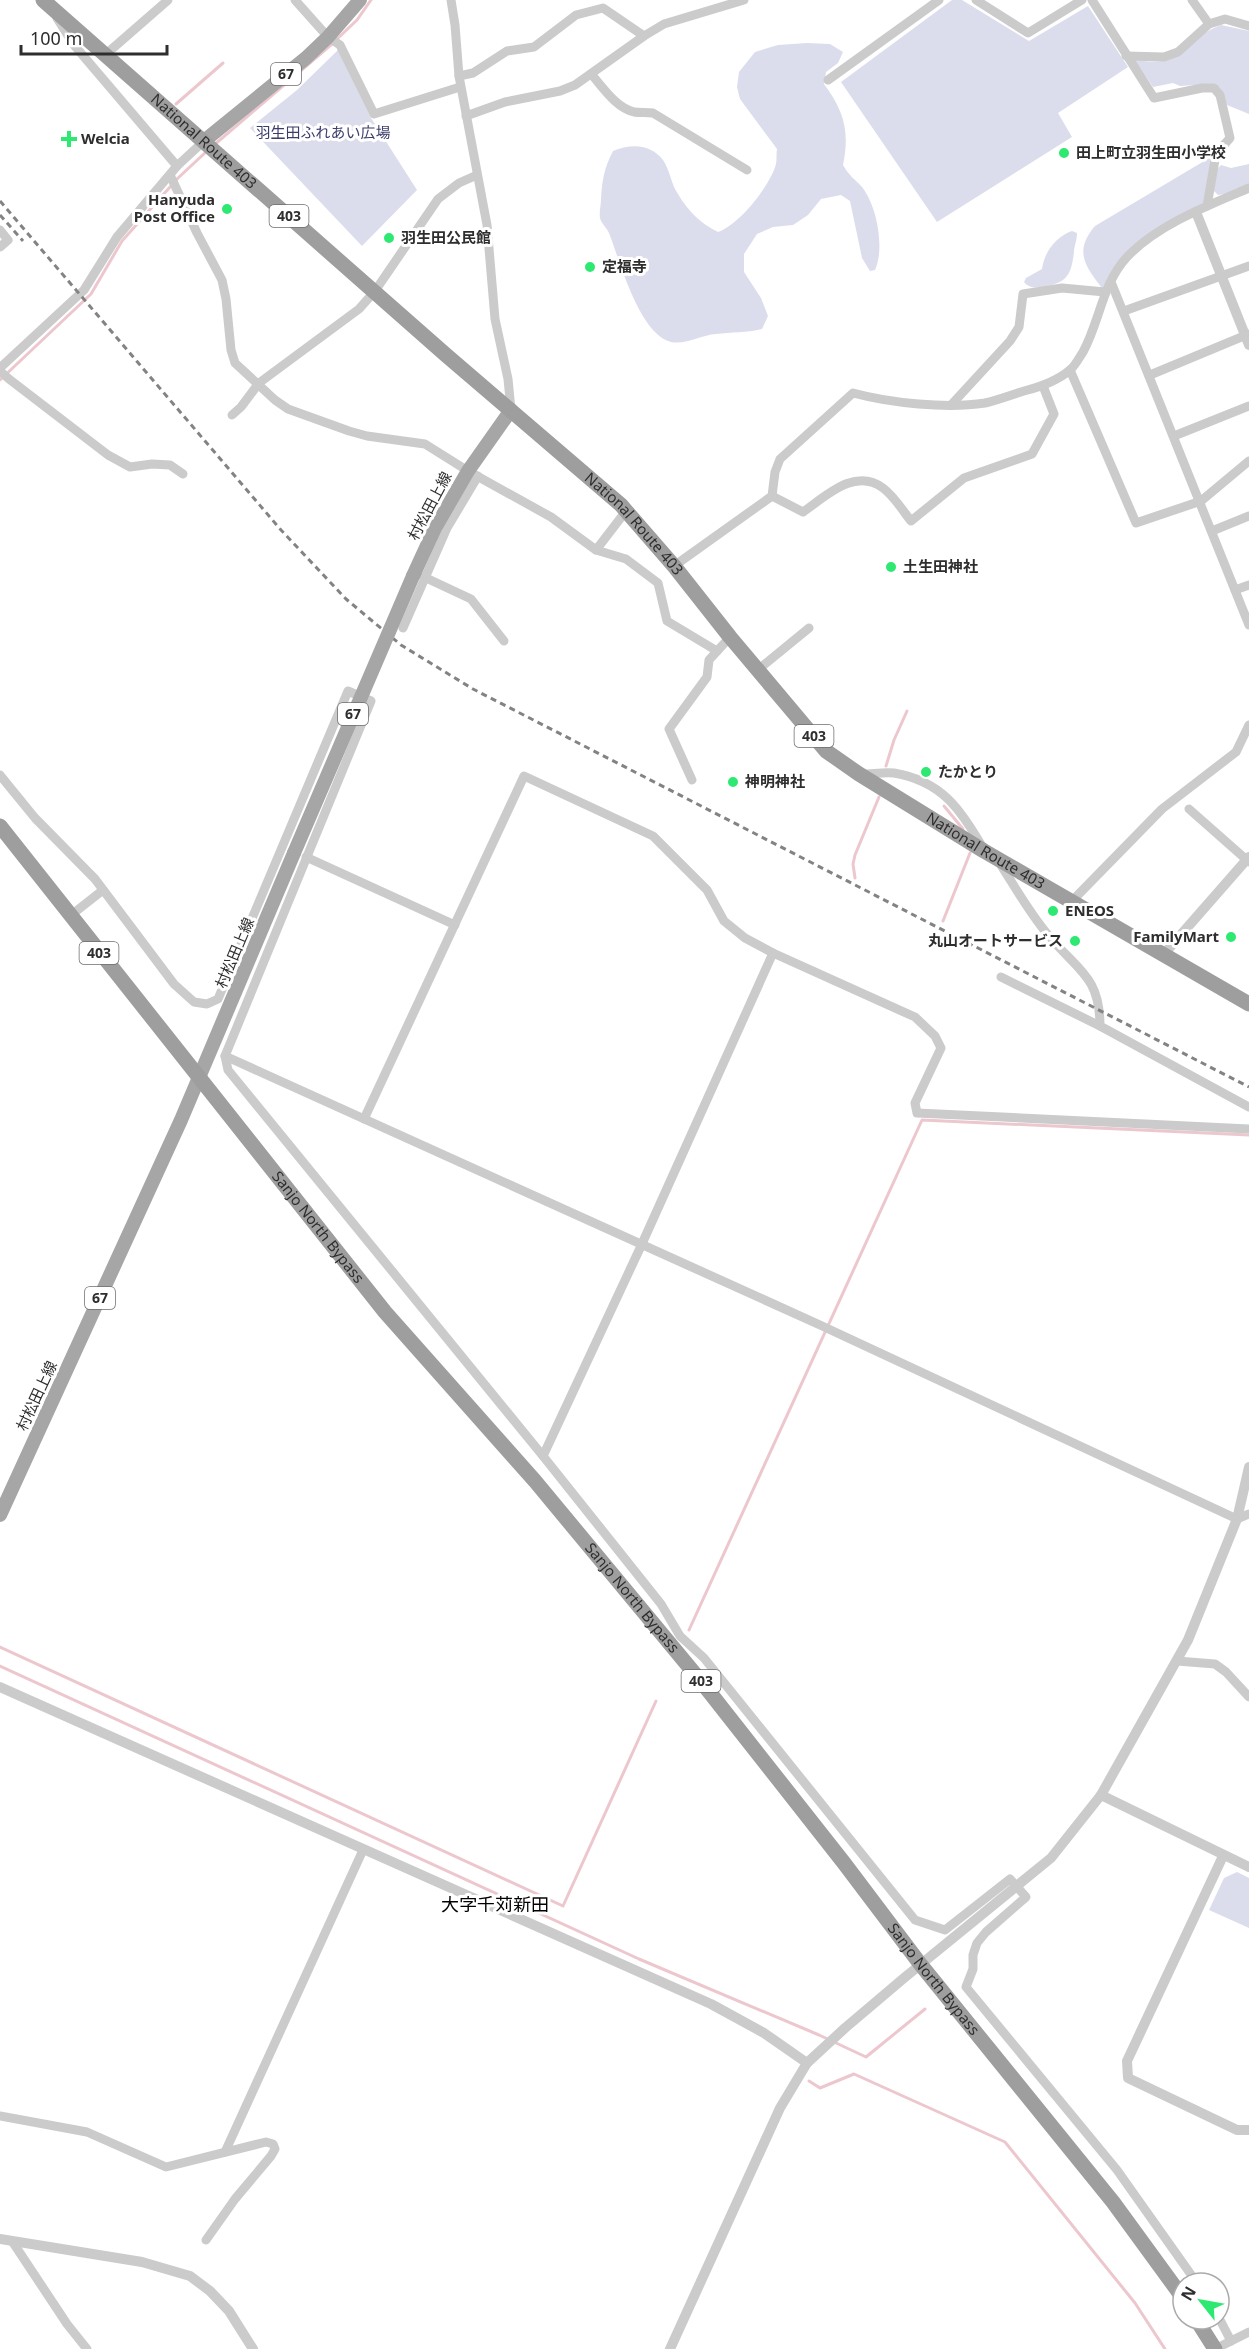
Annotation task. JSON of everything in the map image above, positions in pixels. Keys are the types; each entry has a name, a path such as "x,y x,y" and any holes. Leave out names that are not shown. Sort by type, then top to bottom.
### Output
{"highway":[{"name":"National Route 403","path":"47,4 581,469 626,511 826,751 859,774 990,854 1249,1004"},
{"name":"403","path":"0,826 199,1079"},
{"name":"Sanjo North Bypass","path":"199,1079 385,1312 535,1481 700,1680 921,1965 1113,2202 1171,2282"},
{"path":"1204,2331 1215,2349"}],"main road":[{"name":"67","path":"204,141 328,37 360,0"},
{"name":"村松田上線","path":"0,1515 300,855 418,576 435,528 473,473 511,410"}],"street":[{"path":"105,55 168,0"},
{"path":"295,0 328,37 340,45 374,114 460,87"},
{"path":"451,0 460,87 487,225 495,319 508,379 511,410"},
{"path":"466,116 505,102 560,91 575,85 644,36 675,20 744,0"},
{"path":"828,80 939,0"},
{"path":"976,0 1028,33 1082,0"},
{"path":"1192,0 1209,24"},
{"path":"1096,2 1126,56 1154,98 1202,88 1214,88 1220,95 1230,138 1216,154 1207,206"},
{"path":"47,4 74,45 177,166"},
{"path":"459,76 473,73 507,51 534,47 576,15 603,8 644,36"},
{"path":"1126,56 1164,57 1178,52 1209,24 1225,19 1249,26"},
{"path":"591,74 615,101 635,112 653,113 747,170"},
{"path":"183,474 170,465 152,464 130,467 108,455 9,380 0,369 84,290 117,237 177,166 204,141"},
{"path":"170,175 222,280 231,350 235,363 259,383 274,400 288,409 367,436 425,444 551,517 596,550 626,559 658,583 667,621 717,651"},
{"path":"232,415 259,383 359,309 375,291 438,199 459,183 477,175"},
{"path":"674,566 772,496 775,472 780,459 854,393 881,401 985,403 1043,386 1070,370 1084,350 1105,292 1125,259 1142,243 1196,212 1249,188"},
{"path":"1150,375 1248,338 1196,212"},
{"path":"0,230 8,240 0,247"},
{"path":"1124,311 1249,266"},
{"path":"1111,282 1249,625"},
{"path":"952,404 1010,341 1019,327 1023,294 1062,288 1105,292"},
{"path":"1070,370 1136,524 1201,501 1249,461"},
{"path":"772,496 803,512 843,484 857,481 871,482 884,488 911,521 963,478 1032,454 1054,414 1043,386"},
{"path":"1174,436 1249,406"},
{"path":"596,550 626,511"},
{"path":"1212,531 1249,516"},
{"path":"403,628 418,576 471,599 504,641"},
{"path":"1235,590 1249,585"},
{"path":"759,669 809,628"},
{"path":"692,780 669,729 708,677 709,660 730,637"},
{"path":"0,775 35,818 103,890 174,984 194,1002 207,1004 218,999 348,691 371,701 300,855 225,1056 228,1070 543,1456 661,1604 680,1636 704,1658 915,1920 945,1930 1010,1879 1026,1897 986,1932 977,1943 973,1955 973,1969 966,1987 1117,2170 1189,2271"},
{"path":"1072,901 1162,809 1236,752 1249,725"},
{"path":"859,774 894,773 945,794 969,824 1048,936 1085,973 1097,996 1100,1026"},
{"path":"364,1119 524,776 653,836 707,890 724,921 745,938 773,953 915,1017 935,1036 941,1048 915,1103 917,1113 1249,1129"},
{"path":"1164,954 1248,860 1189,809"},
{"path":"300,855 455,925"},
{"path":"70,916 103,890"},
{"path":"543,1456 773,953"},
{"path":"1001,977 1100,1026 1249,1107"},
{"path":"225,1056 863,1345 1237,1519 1249,1514"},
{"path":"670,2349 780,2108 807,2063 845,2028 1051,1858 1101,1795 1188,1640 1237,1519 1249,1467"},
{"path":"1177,1661 1215,1664 1226,1672 1249,1697"},
{"path":"0,1688 711,2004 764,2033 807,2063"},
{"path":"1101,1795 1222,1856 1249,1867"},
{"path":"225,2152 363,1850"},
{"path":"1222,1856 1127,2061 1128,2079 1237,2130 1249,2130"},
{"path":"0,2116 87,2132 166,2167 266,2142 273,2144 275,2149 206,2240"},
{"path":"0,2239 142,2262 190,2276 210,2291 229,2311 253,2349"},
{"path":"12,2241 67,2324 87,2349"},
{"path":"1226,2331 1231,2341"},
{"path":"1215,2349 1249,2332"}],"green space":[{"path":"952,0 962,0 1029,41 1088,6 1128,67 1058,113 1072,137 937,222 841,82"},
{"path":"1221,25 1249,31 1249,114 1227,105 1220,88 1213,84 1180,86 1173,83 1153,87 1135,61 1154,62 1176,56 1200,37"},
{"path":"830,44 843,52 838,63 826,72 824,84 844,122 846,142 843,165 862,187 872,205 879,239 878,261 875,270 870,271 862,258 850,201 841,195 821,199 808,215 793,225 773,227 757,234 744,254 744,272 761,298 768,316 762,329 710,335 677,343 671,342 649,326 640,311 609,233 601,220 603,180 610,157 613,151 626,147 640,146 652,150 663,160 676,190 690,211 700,221 718,232 726,228 753,204 773,173 776,162 777,149 740,99 737,87 739,72 755,52 778,45"},
{"name":"羽生田ふれあい広場","path":"338,50 371,118 417,190 362,246 250,128 297,90"},
{"path":"1216,154 1207,206 1142,243 1105,292 1088,268 1083,252 1084,244 1095,226"},
{"path":"1249,164 1249,185 1225,194 1218,195 1214,191 1215,174 1221,165 1231,168"},
{"path":"1072,231 1077,233 1077,238 1071,267 1066,277 1062,281 1042,287 1032,287 1026,284 1024,282 1026,278 1042,269 1051,246 1060,237"},
{"path":"1237,1872 1249,1878 1249,1928 1209,1910 1224,1878"}],"waterway":[{"path":"337,39 357,20 371,0"},
{"path":"214,145 332,44"},
{"path":"176,104 223,63"},
{"path":"0,380 91,294 122,241 178,178 207,151"},
{"path":"886,766 894,740 907,711"},
{"path":"855,878 853,864 855,855 879,797"},
{"path":"944,806 963,829"},
{"path":"943,921 970,853"},
{"path":"689,1630 922,1120 1249,1135"},
{"path":"0,1647 563,1906 656,1701"},
{"path":"0,1666 639,1959 866,2057 925,2009"},
{"path":"809,2081 820,2088 854,2074 1005,2142 1135,2303 1165,2349"}],"railway":[{"path":"0,201 281,530 346,599 401,645 473,689 1249,1087"},
{"path":"0,215 23,241"}],"place":[{"name":"Welcia","path":"69,139"},
{"name":"田上町立羽生田小学校","path":"1064,153"},
{"name":"Hanyuda Post Office","path":"227,209"},
{"name":"羽生田公民館","path":"389,238"},
{"name":"定福寺","path":"590,267"},
{"name":"土生田神社","path":"891,567"},
{"name":"たかとり","path":"926,772"},
{"name":"神明神社","path":"733,782"},
{"name":"ENEOS","path":"1053,911"},
{"name":"FamilyMart","path":"1231,937"},
{"name":"丸山オートサービス","path":"1075,941"}],"district":[{"name":"大字千苅新田","path":"495,1905"}]}
